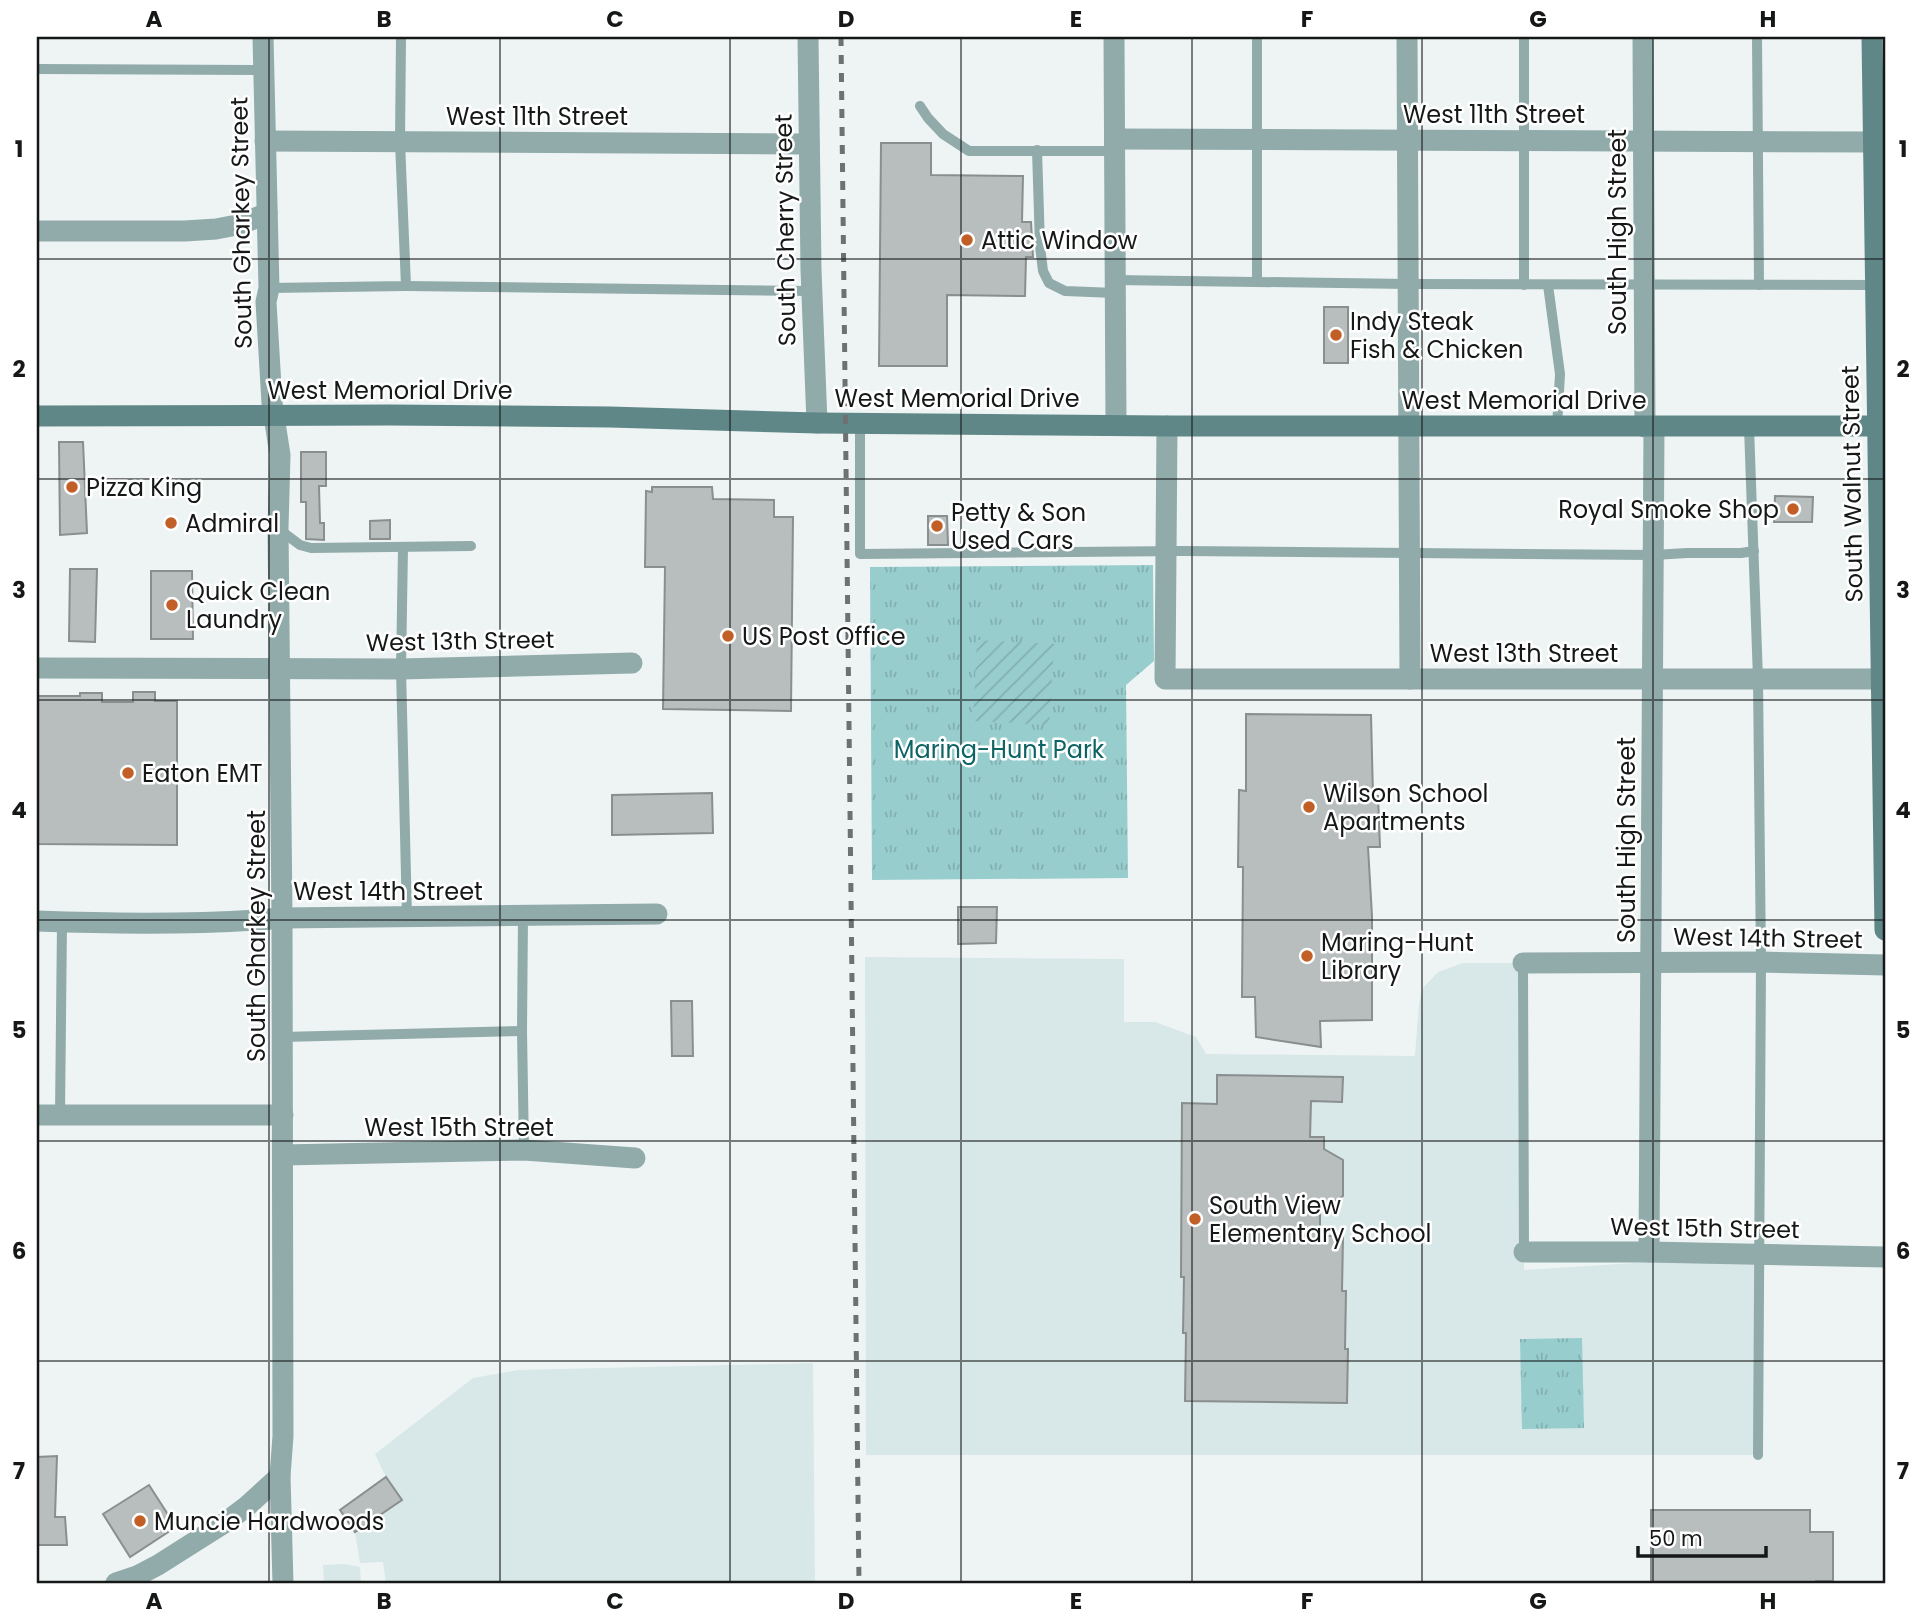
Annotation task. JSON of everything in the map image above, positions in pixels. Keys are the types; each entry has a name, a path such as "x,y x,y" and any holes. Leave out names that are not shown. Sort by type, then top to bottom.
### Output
{"main road":[{"name":"South Walnut Street","path":"1871,37 1872,142 1880,285 1885,930"},
{"name":"West Memorial Drive","path":"37,416 389,415 1167,426 1881,426"}],"street":[{"name":"South Gharkey Street","path":"264,37 269,288 266,302 279,455 284,1438 280,1476 283,1583"},
{"name":"South Cherry Street","path":"808,37 817,423"},
{"path":"1114,37 1116,425"},
{"path":"1408,37 1410,679"},
{"name":"South High Street","path":"1643,37 1644,285 1654,555 1649,1252"},
{"name":"West 11th Street","path":"1115,145 1257,139 1872,142"},
{"name":"West 11th Street","path":"265,141 809,145"},
{"path":"37,231 206,230 242,224 267,214"},
{"path":"1166,551 1167,426"},
{"name":"West 13th Street","path":"1166,551 1166,679 1884,679"},
{"name":"West 13th Street","path":"37,668 401,669 632,663"},
{"name":"West 14th Street","path":"37,921 250,921 282,918 657,914"},
{"name":"West 14th Street","path":"1523,963 1761,962 1885,965"},
{"path":"37,1115 283,1115"},
{"name":"West 15th Street","path":"283,1155 524,1150 635,1158"},
{"name":"West 15th Street","path":"1524,1252 1885,1257"},
{"path":"116,1583 158,1565 226,1521 280,1476"}],"lane":[{"path":"401,37 400,142 407,286"},
{"path":"1257,37 1257,282"},
{"path":"1524,37 1524,285"},
{"path":"1757,37 1759,285"},
{"path":"37,69 264,70"},
{"path":"920,106 943,134 970,151 1115,145"},
{"path":"1037,150 1043,271 1049,283 1065,291 1257,282 1880,285"},
{"path":"1548,285 1560,374 1557,427"},
{"path":"269,288 407,286 812,291"},
{"path":"860,423 860,554 1166,551 1654,555 1754,551"},
{"path":"1749,427 1758,679 1761,962 1758,1455"},
{"path":"278,528 300,545 311,548 471,546"},
{"path":"402,547 401,669 407,917"},
{"path":"523,916 524,1150"},
{"path":"60,1115 62,923"},
{"path":"1523,963 1524,1252"},
{"path":"282,1037 522,1031"}],"shaded area":[{"name":"South View Elementary School","path":"865,957 1124,959 1124,1022 1155,1022 1196,1037 1206,1054 1415,1056 1419,1003 1423,988 1438,972 1463,963 1523,963 1524,1270 1759,1255 1758,1455 866,1455"},
{"path":"813,1363 815,1583 386,1583 383,1562 360,1563 355,1532 386,1477 375,1454 473,1378 518,1370"},
{"path":"344,1564 360,1567 361,1583 324,1583 323,1565"}],"green space":[{"name":"Maring-Hunt Park","path":"1153,565 1154,661 1126,685 1128,878 872,880 870,567"},
{"path":"977,640 1054,644 1049,725 973,721"},
{"path":"1582,1338 1584,1428 1522,1429 1520,1339"}],"building":[{"name":"Attic Window","path":"881,143 931,143 931,175 1023,176 1022,222 1031,222 1033,257 1026,257 1025,296 947,295 947,366 879,366"},
{"name":"Indy Steak Fish & Chicken","path":"1324,307 1348,307 1348,363 1324,363"},
{"name":"Pizza King","path":"59,442 83,442 87,533 60,535"},
{"path":"301,452 326,452 326,486 319,486 320,523 324,523 324,540 306,539 306,502 301,502"},
{"name":"US Post Office","path":"652,487 712,487 713,499 774,500 774,517 793,517 791,711 663,709 665,567 645,567 646,491 652,492"},
{"name":"Royal Smoke Shop","path":"1775,496 1813,497 1812,522 1774,522"},
{"name":"Petty & Son Used Cars","path":"928,516 947,516 948,545 928,545"},
{"path":"390,520 390,539 370,539 370,521"},
{"path":"70,569 97,569 95,642 69,641"},
{"name":"Quick Clean Laundry","path":"151,571 192,571 193,639 151,639"},
{"name":"Eaton EMT","path":"133,692 155,692 155,701 177,701 177,845 37,844 37,696 102,693 102,702 133,702"},
{"path":"1246,714 1371,715 1373,796 1378,796 1380,847 1368,847 1372,916 1372,1020 1320,1021 1321,1047 1256,1037 1255,997 1242,997 1243,867 1238,867 1239,790 1246,791"},
{"path":"712,793 713,833 612,835 612,795"},
{"path":"958,907 997,907 996,943 958,944"},
{"path":"671,1001 692,1001 693,1056 672,1056"},
{"name":"South View Elementary School","path":"1217,1075 1343,1077 1342,1102 1311,1101 1310,1137 1324,1137 1324,1149 1343,1160 1343,1196 1320,1210 1320,1236 1343,1236 1342,1291 1346,1291 1347,1403 1185,1401 1186,1333 1183,1333 1184,1277 1181,1277 1182,1103 1217,1104"},
{"path":"57,1456 55,1517 65,1517 67,1545 37,1545 37,1457"},
{"path":"386,1477 402,1500 355,1532 340,1510"},
{"name":"Muncie Hardwoods","path":"149,1485 176,1527 130,1557 103,1514"},
{"path":"1651,1510 1810,1510 1810,1532 1833,1532 1833,1581 1651,1583"}],"railway":[{"path":"841,37 859,1583"}],"place":[{"name":"Attic Window","path":"967,240"},
{"name":"Indy Steak Fish & Chicken","path":"1336,335"},
{"name":"Pizza King","path":"72,487"},
{"name":"Royal Smoke Shop","path":"1793,509"},
{"name":"Admiral","path":"171,523"},
{"name":"Petty & Son Used Cars","path":"937,526"},
{"name":"Quick Clean Laundry","path":"172,605"},
{"name":"US Post Office","path":"728,636"},
{"name":"Eaton EMT","path":"128,773"},
{"name":"Wilson School Apartments","path":"1309,807"},
{"name":"Maring-Hunt Library","path":"1307,956"},
{"name":"South View Elementary School","path":"1195,1219"},
{"name":"Muncie Hardwoods","path":"140,1521"}]}
